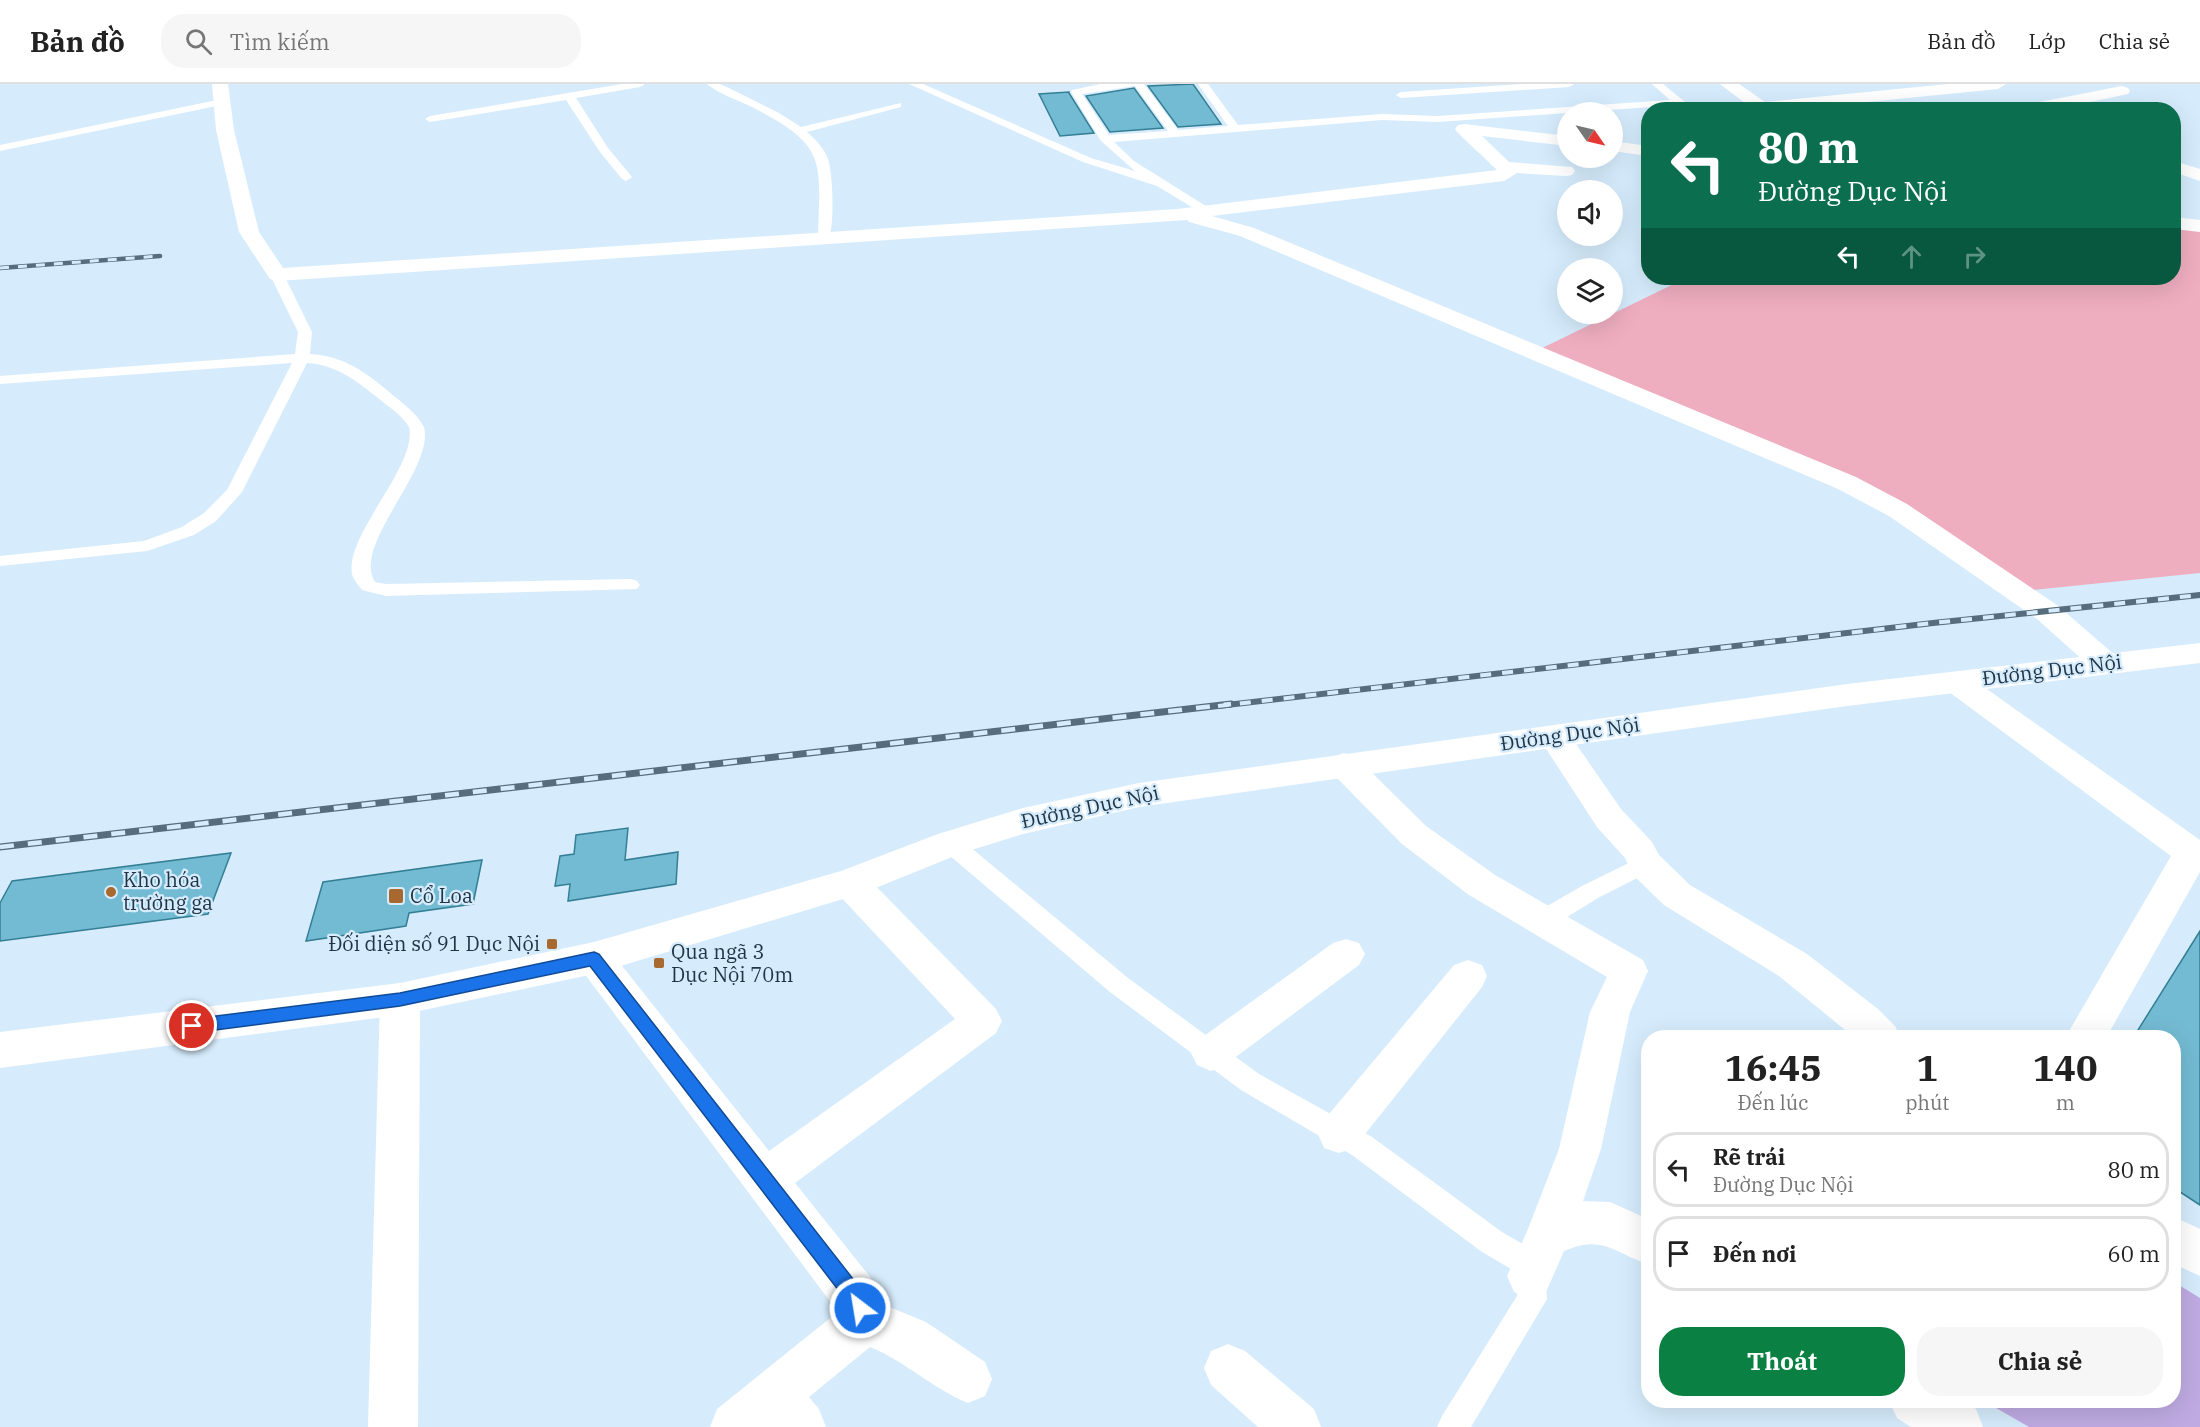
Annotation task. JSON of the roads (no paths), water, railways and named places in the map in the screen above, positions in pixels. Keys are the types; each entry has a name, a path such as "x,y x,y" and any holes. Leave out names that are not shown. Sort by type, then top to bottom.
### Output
{"street":[{"path":"1730,86 1758,84"},
{"path":"1823,102 1998,84"},
{"path":"1730,86 1755,102"},
{"path":"224,89 225,130 249,232 277,275 1177,215 1504,175 1509,172 1464,129"},
{"path":"2065,102 2122,91"},
{"path":"1464,129 1557,140"},
{"path":"1623,148 1641,150"},
{"path":"1506,167 1566,171"},
{"path":"2181,168 2200,175"},
{"path":"1177,215 1211,221 1246,232 1847,483 1898,510 2047,612 2105,663"},
{"path":"2181,224 2200,226"},
{"name":"Đường Dục Nội","path":"0,1050 400,999 594,958 850,883 950,843 1023,821 1139,795 1847,695 2200,653"},
{"path":"1956,682 2196,856 2090,1030"},
{"path":"1554,736 1609,818 1640,851 1645,864 1677,895 1793,965 1873,1030"},
{"path":"1344,765 1414,835 1482,885 1629,971 1610,1012 1580,1149 1548,1236 1530,1276"},
{"path":"765,1179 982,1021 850,883"},
{"path":"1211,1053 1346,954"},
{"path":"594,958 858,1300 858,1318 854,1329 788,1410 735,1427"},
{"path":"1339,1134 1468,976"},
{"path":"393,1427 400,999"},
{"path":"1548,1236 1566,1227 1590,1221 1610,1222 1641,1238"},
{"path":"2181,1243 2200,1254"},
{"path":"858,1318 909,1339 969,1379"},
{"path":"1228,1368 1296,1427"}],"lane":[{"path":"430,119 640,84"},
{"path":"712,84 800,131 818,147 823,162 824,238"},
{"path":"914,84 1087,160 1157,182"},
{"path":"1132,84 1076,92 1106,139 1130,163 1205,211"},
{"path":"1139,84 1175,133"},
{"path":"1203,84 1235,128"},
{"path":"1390,84 1423,118"},
{"path":"1401,95 1454,88 1569,84"},
{"path":"1657,84 1680,102"},
{"path":"1454,88 1486,116"},
{"path":"0,148 224,89"},
{"path":"569,96 604,150 626,177"},
{"path":"800,131 897,105"},
{"path":"1283,133 1641,105"},
{"path":"1106,139 1382,117 1438,119 1464,129"},
{"path":"0,561 147,546 188,531 210,517 234,492 302,358 305,332 277,275"},
{"path":"0,380 302,358 321,359 349,366 412,421 418,433 415,453 388,500 360,563 361,579 369,587 386,590 631,585"},
{"path":"950,843 1119,985 1250,1082 1400,1172 1492,1242 1521,1259 1530,1276 1532,1299 1453,1427"},
{"path":"1543,920 1590,892 1645,864"}],"railway":[{"path":"0,268 160,256"},
{"path":"1218,706 1933,623 2200,595"},
{"path":"0,847 1231,704"}],"place":[{"name":"Kho hóa trường ga","path":"111,892"},
{"name":"Cổ Loa","path":"396,896"},
{"name":"Đối diện số 91 Dục Nội","path":"552,944"},
{"name":"Qua ngã 3 Dục Nội 70m","path":"659,963"}]}
